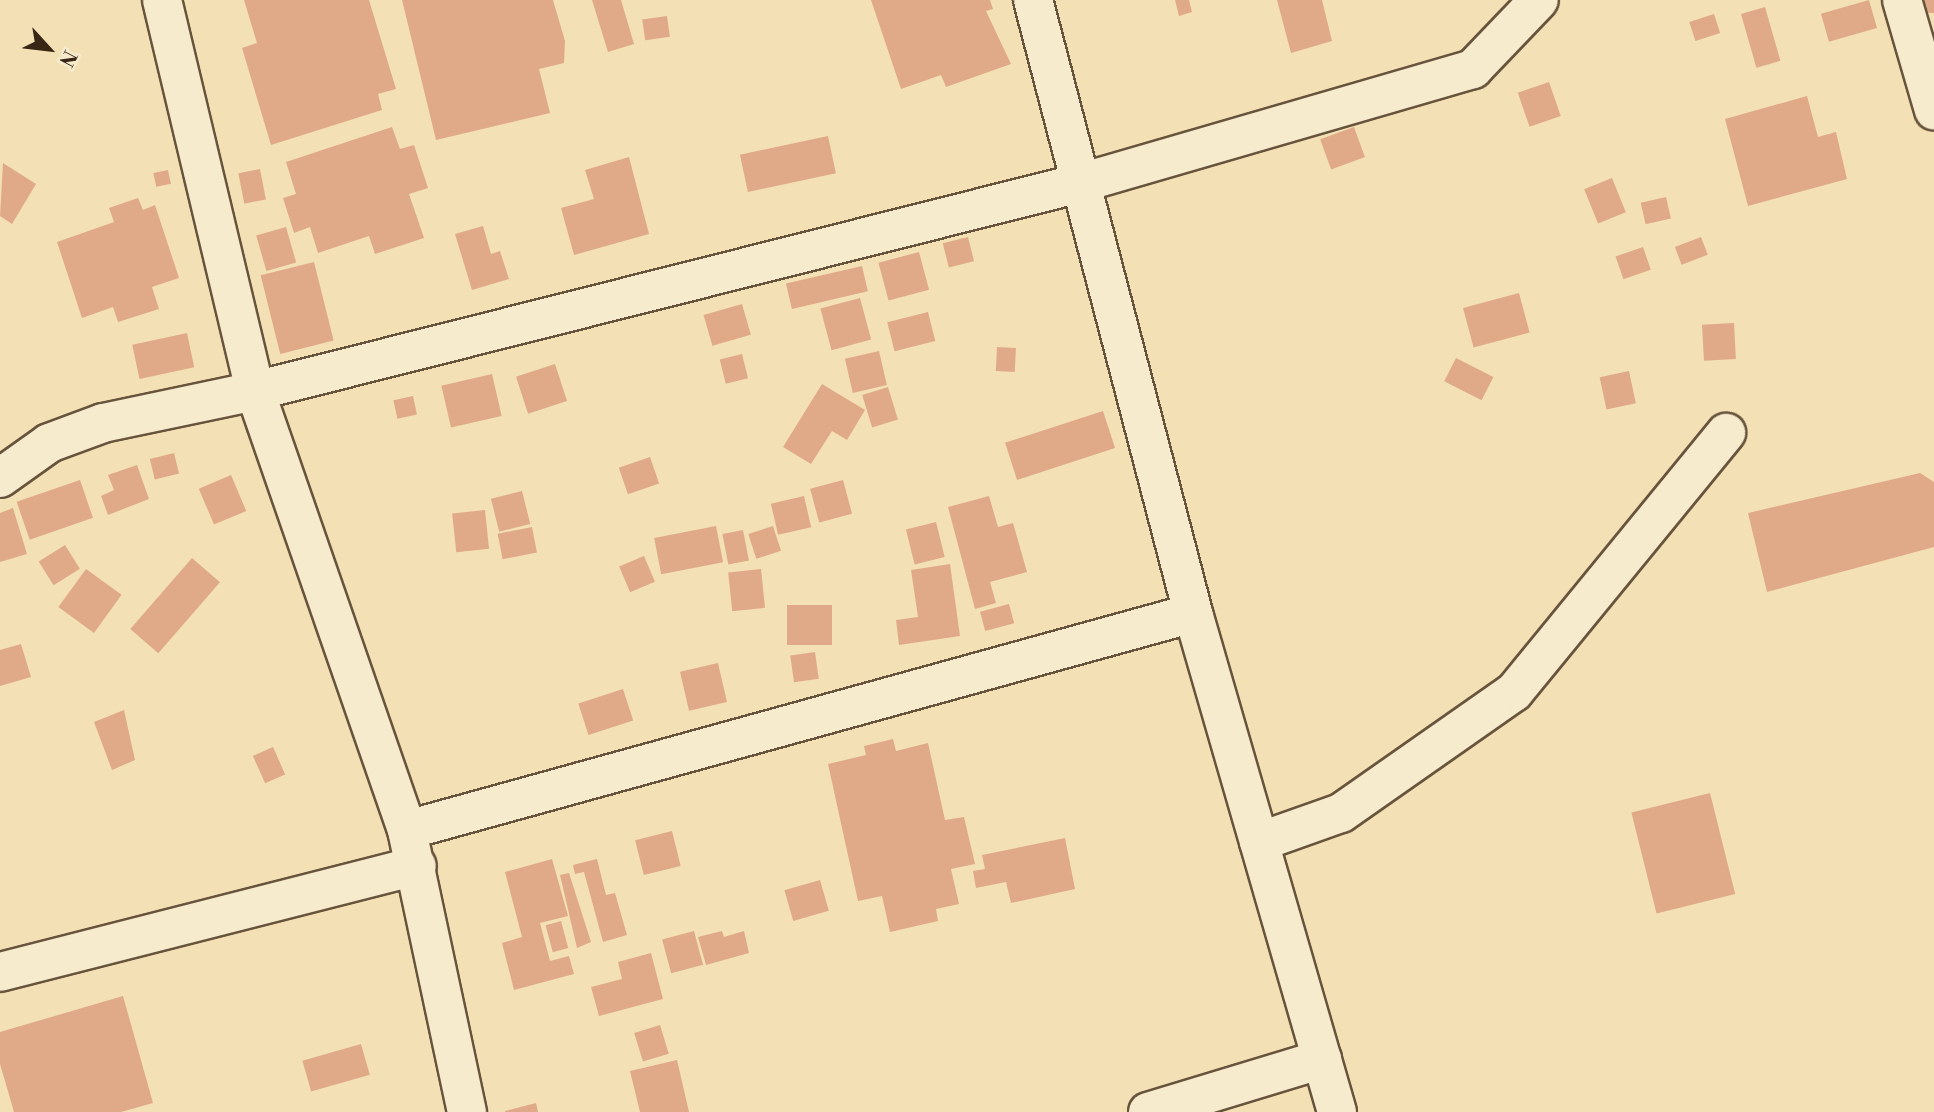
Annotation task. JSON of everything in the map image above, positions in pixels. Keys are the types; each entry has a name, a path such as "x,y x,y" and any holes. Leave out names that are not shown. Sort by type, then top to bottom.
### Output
{"street":[{"path":"162,0 255,391 412,848 467,1112"},
{"path":"1033,0 1083,183 1193,613 1337,1112"},
{"path":"0,478 49,443 103,423 255,391 1083,183 1473,69 1539,0"},
{"path":"1902,0 1927,67 1934,110"},
{"path":"1259,842 1341,813 1514,692 1726,433"},
{"path":"0,972 1193,613"},
{"path":"1148,1112 1322,1059"}],"building":[{"path":"244,0 369,0 396,89 378,94 382,110 271,145 242,48 257,43"},
{"path":"402,0 553,0 565,41 564,63 539,69 550,113 436,140"},
{"path":"592,0 621,0 634,44 608,52"},
{"path":"871,0 990,0 993,9 986,11 1011,64 946,87 941,75 901,89"},
{"path":"1175,0 1189,0 1192,12 1179,16"},
{"path":"1277,0 1322,0 1332,41 1291,53"},
{"path":"1869,0 1877,28 1829,42 1821,14"},
{"path":"1919,0 1934,0 1934,13 1924,13"},
{"path":"1765,7 1780,61 1756,68 1741,14"},
{"path":"1714,14 1720,33 1695,41 1689,22"},
{"path":"667,16 670,37 645,40 642,19"},
{"path":"1549,82 1561,116 1530,127 1518,93"},
{"path":"1807,96 1818,137 1836,132 1847,179 1748,206 1725,119"},
{"path":"392,127 400,149 414,145 428,188 409,194 424,238 375,254 369,236 318,253 310,227 294,233 283,198 296,194 286,162"},
{"path":"1354,127 1365,157 1331,169 1320,139"},
{"path":"828,136 836,173 748,192 740,155"},
{"path":"629,157 649,234 574,255 561,208 594,199 585,170"},
{"path":"3,163 36,184 12,224 0,216"},
{"path":"260,169 266,199 244,204 238,173"},
{"path":"168,170 171,184 156,187 153,173"},
{"path":"1612,178 1626,212 1598,224 1584,189"},
{"path":"1666,197 1671,218 1646,224 1641,203"},
{"path":"138,198 143,210 155,205 179,278 152,287 159,309 118,322 113,307 82,318 57,242 114,222 109,208"},
{"path":"483,226 491,254 500,251 509,279 472,290 455,234"},
{"path":"286,227 296,263 266,271 256,236"},
{"path":"968,237 974,261 949,268 943,243"},
{"path":"1701,237 1708,255 1682,265 1675,247"},
{"path":"1643,247 1651,270 1623,279 1616,256"},
{"path":"919,252 929,290 889,301 878,263"},
{"path":"314,262 334,341 280,354 261,275"},
{"path":"862,266 868,291 792,309 786,284"},
{"path":"1519,293 1530,333 1474,348 1463,308"},
{"path":"860,298 871,340 832,350 820,309"},
{"path":"742,304 751,335 712,346 704,315"},
{"path":"928,312 935,341 895,351 887,322"},
{"path":"1734,323 1736,359 1704,361 1702,325"},
{"path":"187,333 194,367 140,379 132,345"},
{"path":"997,347 1016,348 1015,372 996,371"},
{"path":"879,351 887,385 853,393 845,359"},
{"path":"742,354 748,378 726,384 720,360"},
{"path":"1456,358 1493,377 1482,400 1444,381"},
{"path":"555,364 567,401 528,414 516,377"},
{"path":"1629,371 1636,403 1607,410 1600,377"},
{"path":"492,374 502,416 451,428 441,386"},
{"path":"822,384 865,410 847,440 832,431 811,464 783,447"},
{"path":"888,387 898,420 872,427 862,395"},
{"path":"413,396 417,415 397,419 393,400"},
{"path":"1103,411 1115,448 1017,480 1005,443"},
{"path":"174,453 179,473 155,479 150,459"},
{"path":"650,457 659,483 628,494 619,468"},
{"path":"137,465 149,499 108,515 101,496 114,490 108,475"},
{"path":"1920,473 1934,482 1934,547 1767,592 1748,513"},
{"path":"231,475 246,511 214,525 199,489"},
{"path":"80,480 93,518 30,540 17,502"},
{"path":"843,480 852,514 819,523 810,489"},
{"path":"522,491 530,524 499,532 491,499"},
{"path":"804,496 811,527 778,535 771,504"},
{"path":"989,496 998,527 1013,523 1027,572 990,582 996,603 975,609 948,507"},
{"path":"13,508 27,554 0,562 0,513"},
{"path":"485,510 489,549 456,552 452,513"},
{"path":"936,522 945,557 915,564 906,529"},
{"path":"716,526 723,562 661,574 654,538"},
{"path":"773,526 781,551 756,559 748,534"},
{"path":"532,527 537,553 503,559 498,534"},
{"path":"743,530 749,560 728,564 722,534"},
{"path":"65,545 80,569 54,585 39,561"},
{"path":"644,556 655,582 630,592 619,567"},
{"path":"192,558 220,582 158,653 130,629"},
{"path":"950,564 960,636 899,645 896,620 918,617 911,570"},
{"path":"86,569 122,595 94,633 58,607"},
{"path":"761,569 765,608 732,611 728,572"},
{"path":"1009,604 1014,623 985,631 980,612"},
{"path":"787,605 832,605 832,645 787,645"},
{"path":"21,644 31,677 0,686 0,650"},
{"path":"815,652 819,679 794,682 790,655"},
{"path":"718,663 727,702 689,711 680,672"},
{"path":"623,689 633,720 588,735 578,704"},
{"path":"124,710 135,760 112,770 94,722"},
{"path":"893,739 896,751 928,743 945,820 964,817 975,864 951,869 959,904 936,909 938,921 890,932 882,896 858,901 828,764 866,755 864,746"},
{"path":"273,747 285,774 265,783 253,756"},
{"path":"1710,793 1735,894 1657,914 1631,813"},
{"path":"672,831 681,866 644,875 635,840"},
{"path":"1065,838 1075,889 1011,903 1006,882 976,888 973,871 985,869 982,855"},
{"path":"552,859 568,916 540,923 550,961 569,956 574,974 514,990 502,943 522,937 505,872"},
{"path":"597,859 606,895 615,893 627,935 603,942 584,872 575,874 573,865"},
{"path":"569,873 591,942 577,948 560,875"},
{"path":"820,880 829,911 793,921 784,890"},
{"path":"561,921 568,948 553,952 546,925"},
{"path":"694,931 703,965 671,973 662,940"},
{"path":"722,931 724,937 744,931 749,953 706,965 698,937"},
{"path":"651,953 663,999 599,1016 591,987 622,979 618,962"},
{"path":"123,996 153,1103 121,1112 14,1112 0,1064 0,1032"},
{"path":"660,1025 669,1054 643,1062 634,1033"},
{"path":"361,1044 370,1075 311,1092 302,1061"},
{"path":"677,1060 689,1112 640,1112 630,1071"},
{"path":"536,1103 538,1112 505,1112 505,1111"}]}
